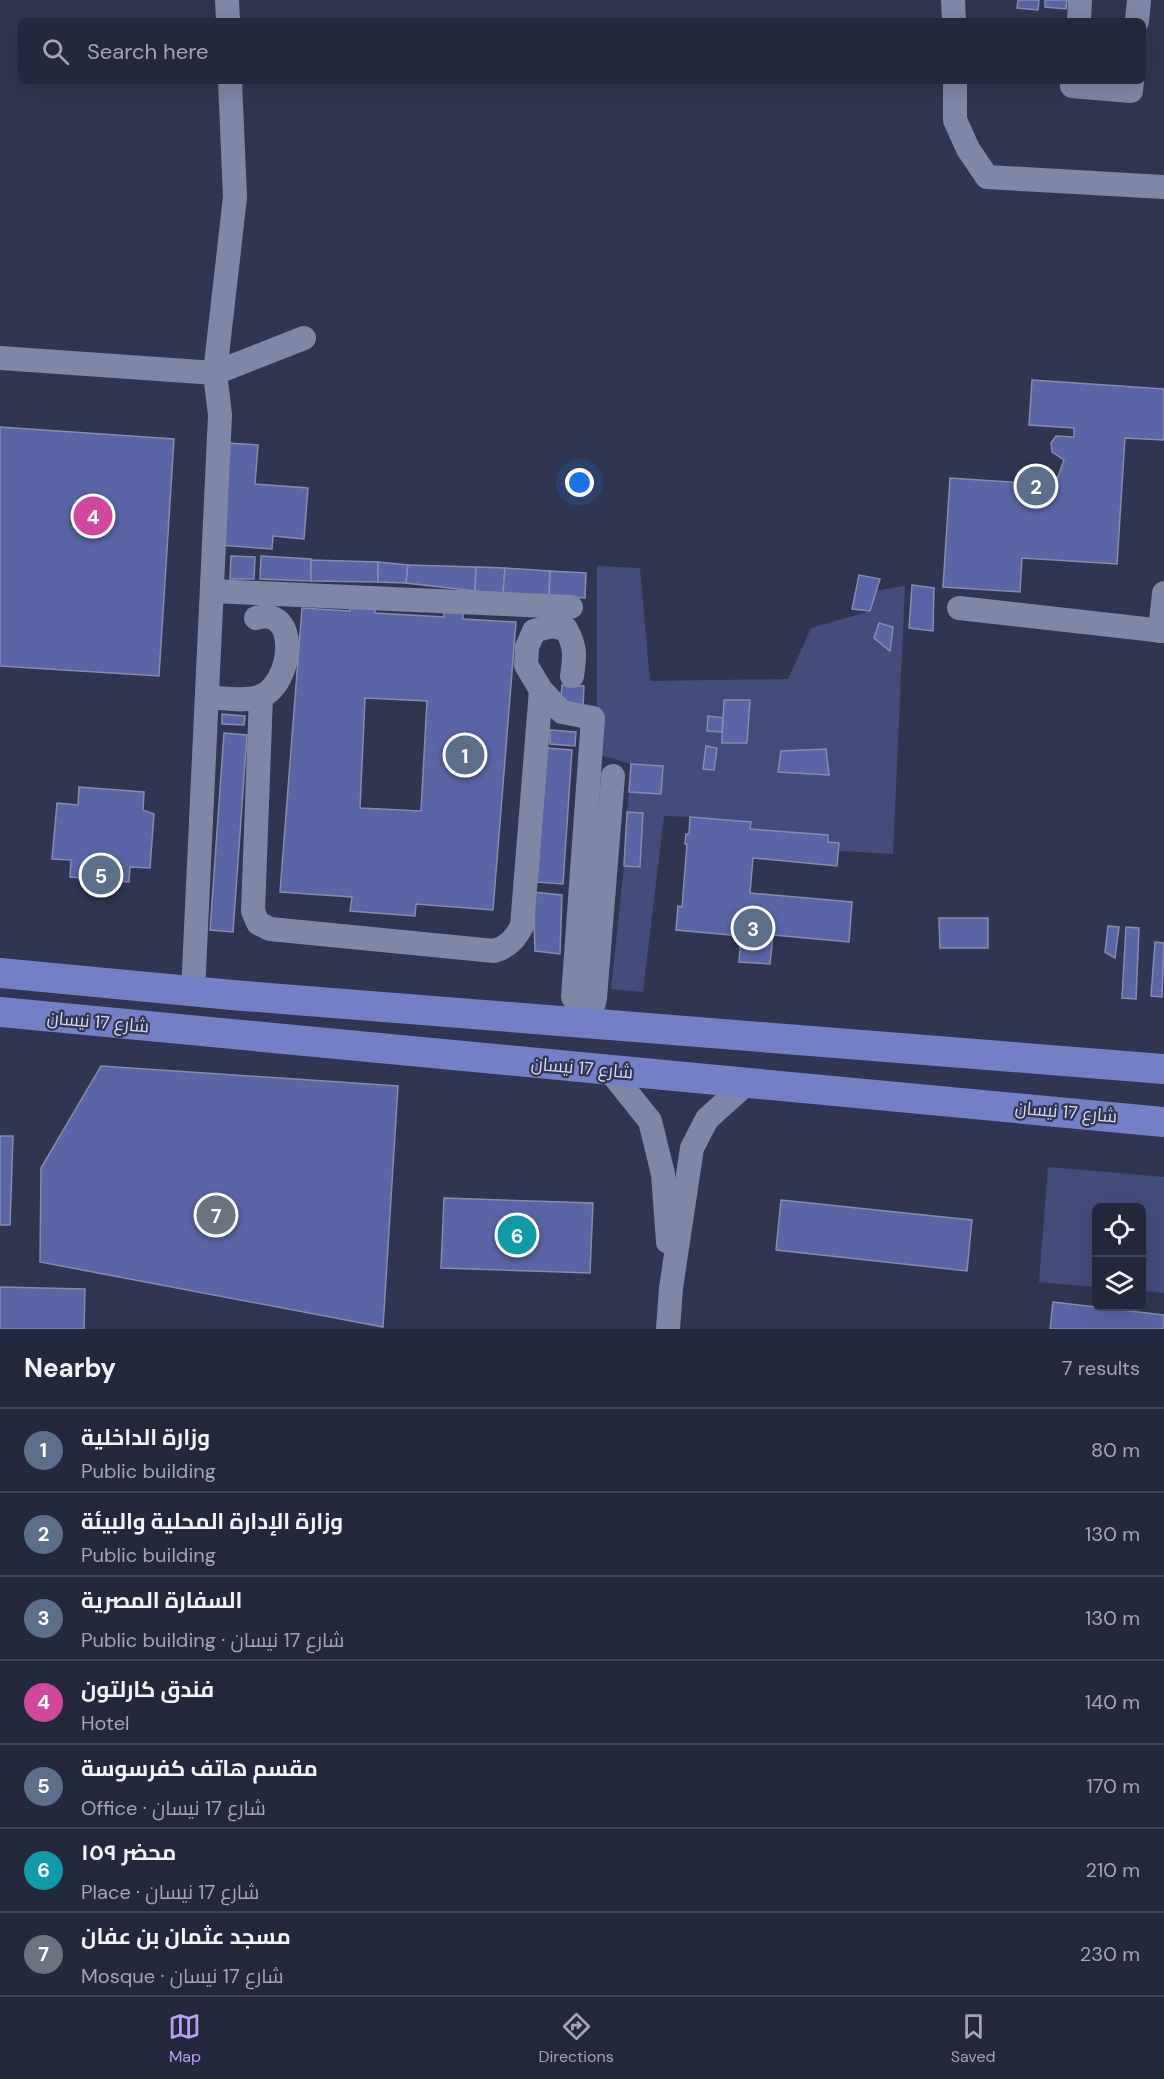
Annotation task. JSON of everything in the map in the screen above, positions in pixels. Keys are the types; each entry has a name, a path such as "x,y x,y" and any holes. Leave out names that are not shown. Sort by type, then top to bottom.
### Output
{"main road":[{"path":"0,974 193,992 1164,1069"},
{"name":"شارع 17 نيسان","path":"0,1012 1164,1122"}],"street":[{"path":"227,0 228,18"},
{"path":"954,0 954,18"},
{"path":"1079,18 1080,0"},
{"path":"1137,18 1139,0"},
{"path":"193,992 220,415 214,373 235,197 230,84"},
{"path":"955,84 955,120 968,149 987,177 1164,187"},
{"path":"1072,84 1072,86 1131,91 1132,84"},
{"path":"0,358 214,373 304,338"},
{"path":"212,591 571,607"},
{"path":"959,608 1162,631 1164,593"},
{"path":"207,697 247,699 261,696 274,686 282,675 286,663 286,633 278,620 263,616 256,618"},
{"path":"572,676 575,657 574,643 566,629 551,626 534,631 527,647 526,664 541,690 562,712 593,718 573,997 590,1023"},
{"path":"261,696 253,911 258,923 270,929 494,951 511,942 522,926 541,690"},
{"path":"590,1023 595,998 613,776"},
{"path":"522,1018 573,997"},
{"path":"610,1071 650,1121 663,1174 671,1288"},
{"path":"668,1329 671,1288 692,1148 707,1119 748,1082"}],"shaded area":[{"path":"597,566 640,568 650,681 788,679 811,628 870,611 875,591 905,586 893,854 838,851 839,843 828,842 828,835 750,829 690,817 664,816 643,992 611,989 624,866 640,866 643,814 627,812 629,792 661,794 663,766 631,764 597,754"},
{"path":"1048,1167 1164,1177 1164,1293 1146,1291 1146,1203 1092,1203 1092,1287 1039,1282"}],"building":[{"path":"1018,0 1039,0 1038,10 1017,8"},
{"path":"1045,0 1067,0 1066,9 1045,7"},
{"path":"1032,380 1164,389 1164,440 1125,438 1117,564 1022,558 1020,592 943,587 950,478 1055,485 1064,460 1052,452 1051,443 1056,436 1074,437 1074,428 1029,425"},
{"path":"0,427 174,439 159,676 0,666"},
{"path":"227,443 258,445 255,484 308,488 304,539 273,536 272,549 219,545"},
{"path":"231,556 255,557 254,579 230,579"},
{"path":"261,556 311,559 311,581 260,579"},
{"path":"311,560 378,562 378,582 311,581"},
{"path":"378,562 408,565 406,583 378,582"},
{"path":"408,565 476,567 475,591 406,583"},
{"path":"476,567 505,568 503,593 475,591"},
{"path":"505,568 550,571 549,596 503,593"},
{"path":"550,571 586,573 585,598 549,596"},
{"path":"859,575 880,579 870,611 852,609"},
{"path":"912,585 934,588 933,631 909,628"},
{"path":"352,600 375,601 375,613 444,617 443,606 463,607 463,619 516,622 493,910 416,904 415,916 350,911 352,897 280,892 302,608 350,611","holes":["365,698 427,701 421,811 360,808"]},
{"path":"879,623 893,627 890,651 874,638"},
{"path":"562,685 584,686 583,708 560,707"},
{"path":"724,700 750,700 747,743 722,743"},
{"path":"222,714 245,716 244,725 222,724"},
{"path":"708,716 723,718 722,732 707,731"},
{"path":"550,730 576,732 575,746 550,744"},
{"path":"224,733 247,735 233,932 210,930"},
{"path":"706,746 717,748 714,770 703,769"},
{"path":"547,748 572,750 563,884 537,882"},
{"path":"826,749 829,775 778,772 781,751"},
{"path":"631,764 663,766 661,794 629,792"},
{"path":"79,787 144,792 143,810 154,814 150,868 130,867 129,882 70,877 71,860 52,859 57,803 78,805"},
{"path":"627,812 643,813 640,867 624,866"},
{"path":"690,817 751,822 750,829 828,835 828,842 839,843 837,866 753,858 750,893 852,902 849,942 773,935 770,964 739,962 741,936 676,930 678,906 682,907 687,844 685,844 686,834 689,834"},
{"path":"533,892 562,895 560,954 535,951"},
{"path":"939,918 988,918 988,948 940,948"},
{"path":"1108,926 1119,927 1115,958 1105,952"},
{"path":"1126,927 1139,928 1136,999 1122,998"},
{"path":"1155,942 1164,943 1162,997 1151,996"},
{"path":"101,1066 398,1086 383,1327 40,1262 41,1168"},
{"path":"0,1136 13,1136 10,1225 0,1225"},
{"path":"444,1198 593,1203 590,1273 441,1268"},
{"path":"781,1200 972,1220 967,1271 776,1250"},
{"path":"0,1287 85,1289 84,1329 0,1329"},
{"path":"1053,1302 1092,1307 1092,1311 1130,1311 1164,1315 1164,1329 1050,1329"}],"place":[{"name":"وزارة الإدارة المحلية والبيئة","path":"1036,486"},
{"name":"فندق كارلتون","path":"93,516"},
{"name":"وزارة الداخلية","path":"465,755"},
{"name":"مقسم هاتف كفرسوسة","path":"101,875"},
{"name":"السفارة المصرية","path":"753,928"},
{"name":"مسجد عثمان بن عفان","path":"216,1215"},
{"name":"محضر ١٥٩","path":"517,1235"}]}
